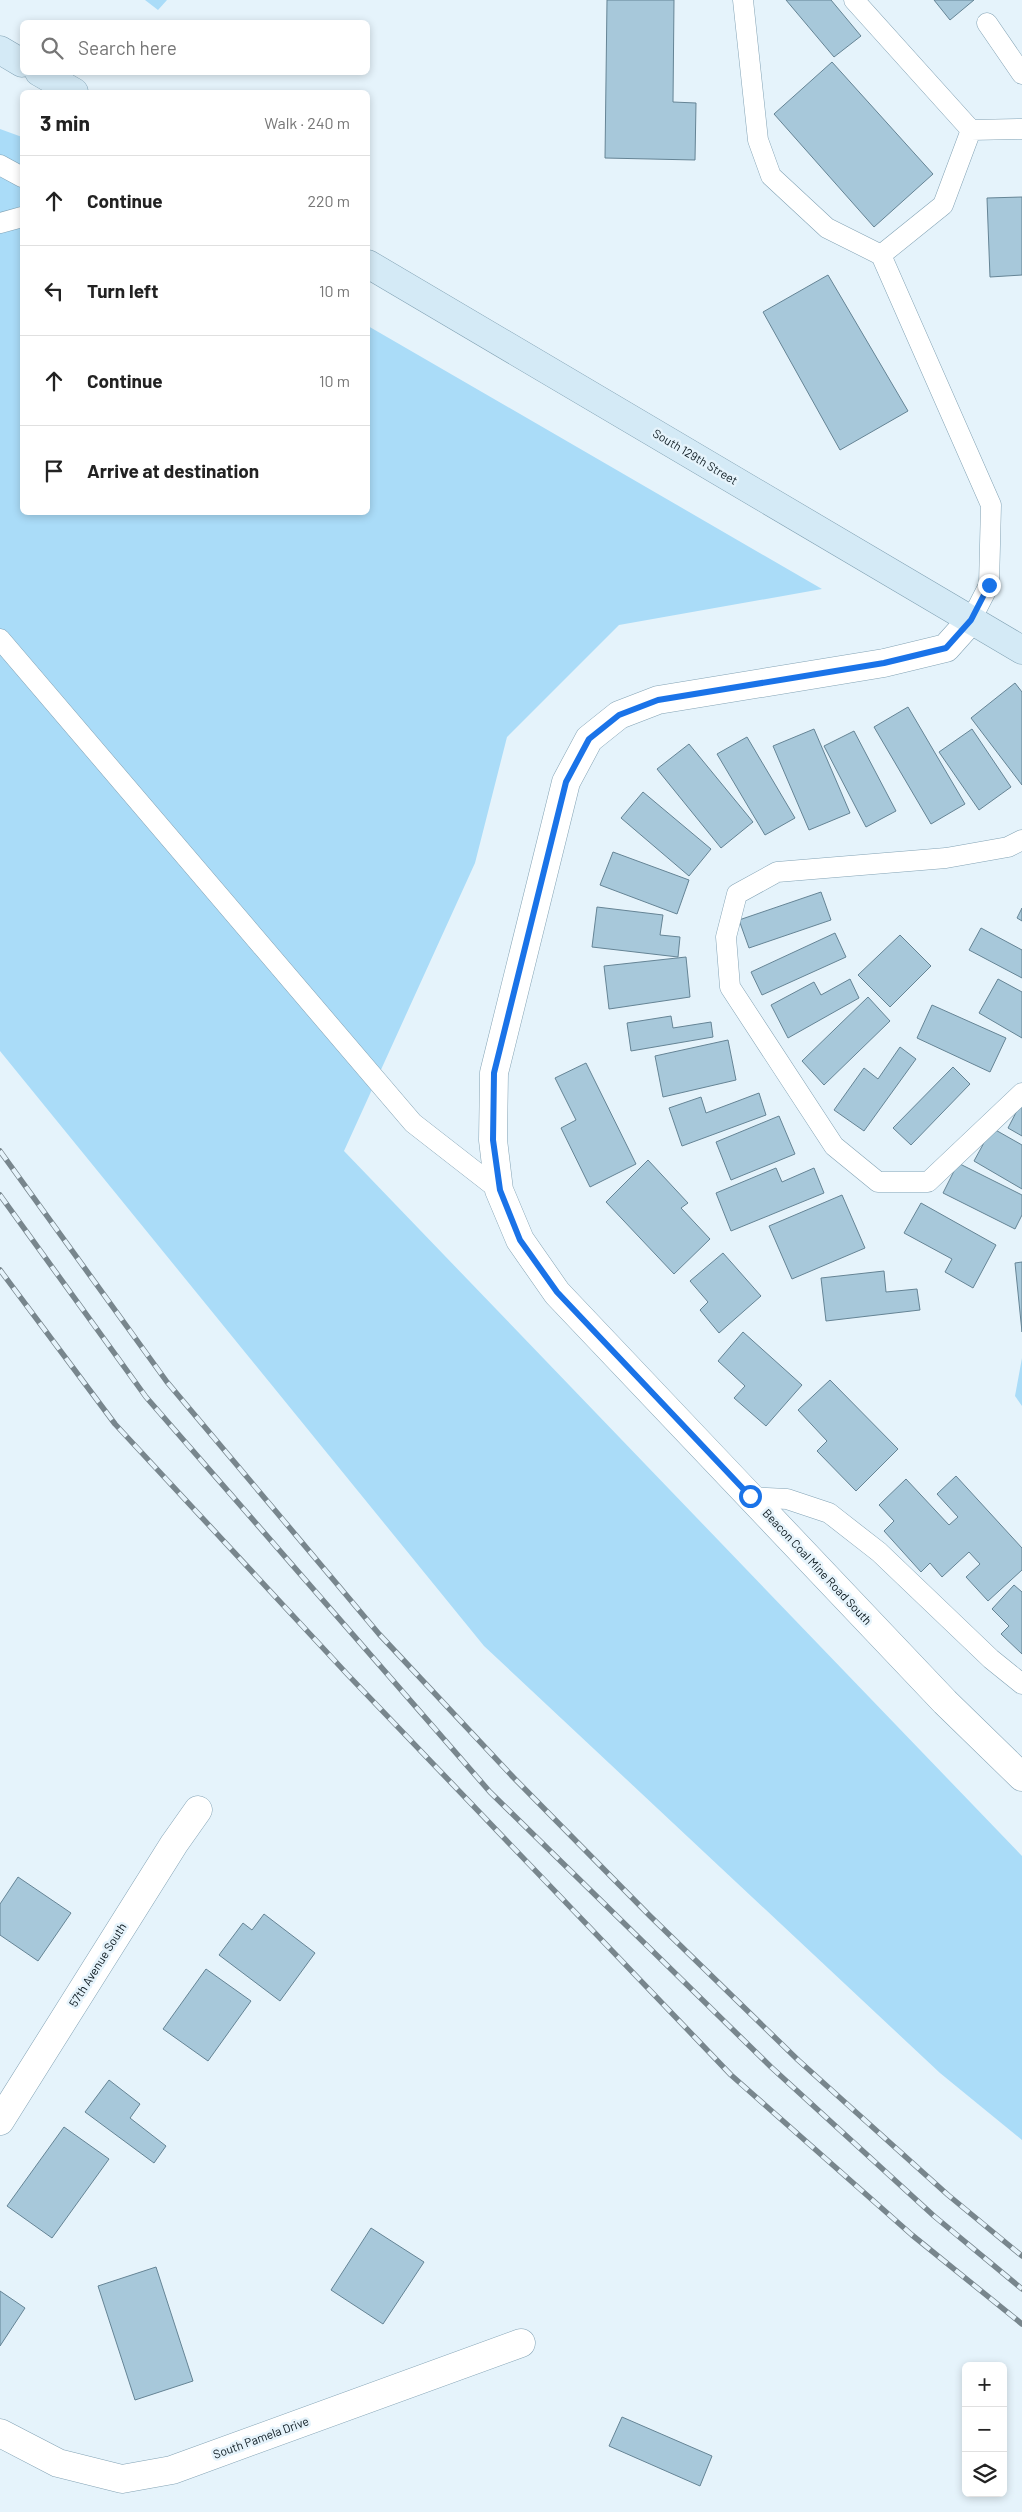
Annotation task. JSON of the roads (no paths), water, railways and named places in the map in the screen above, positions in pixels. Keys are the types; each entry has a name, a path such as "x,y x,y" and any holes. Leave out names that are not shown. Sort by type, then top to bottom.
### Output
{"street":[{"path":"0,50 20,62"},
{"path":"44,75 70,90"},
{"name":"South 129th Street","path":"370,265 1022,650"},
{"name":"Beacon Coal Mine Road South","path":"971,620 946,648 884,663 658,700 619,715 589,739 566,782 494,1073 493,1140 500,1190 520,1240 557,1292 945,1702 1022,1777"},
{"name":"57th Avenue South","path":"0,2122 174,1844 198,1810"},
{"name":"South Pamela Drive","path":"0,2433 58,2463 122,2479 172,2470 521,2343"}],"lane":[{"path":"744,0 758,140 771,176 827,228 881,255 991,505 989,585 971,620"},
{"path":"854,0 971,130 1022,129"},
{"path":"988,23 1022,74"},
{"path":"881,255 943,205 971,130"},
{"path":"0,165 20,176"},
{"path":"0,223 20,218"},
{"path":"0,639 413,1123 500,1190"},
{"path":"1022,840 1008,847 946,858 777,872 737,894 726,937 730,987 834,1146 878,1182 928,1182 1022,1092"},
{"path":"750,1496 787,1499 829,1513 880,1552 991,1659 1022,1684"}],"railway":[{"path":"0,1151 167,1382 379,1634 513,1777 650,1916 798,2060 948,2195 1022,2256"},
{"path":"0,1195 146,1397 490,1792 771,2067 934,2216 1022,2289"},
{"path":"0,1270 115,1424 348,1675 731,2075 912,2235 1022,2324"}]}
